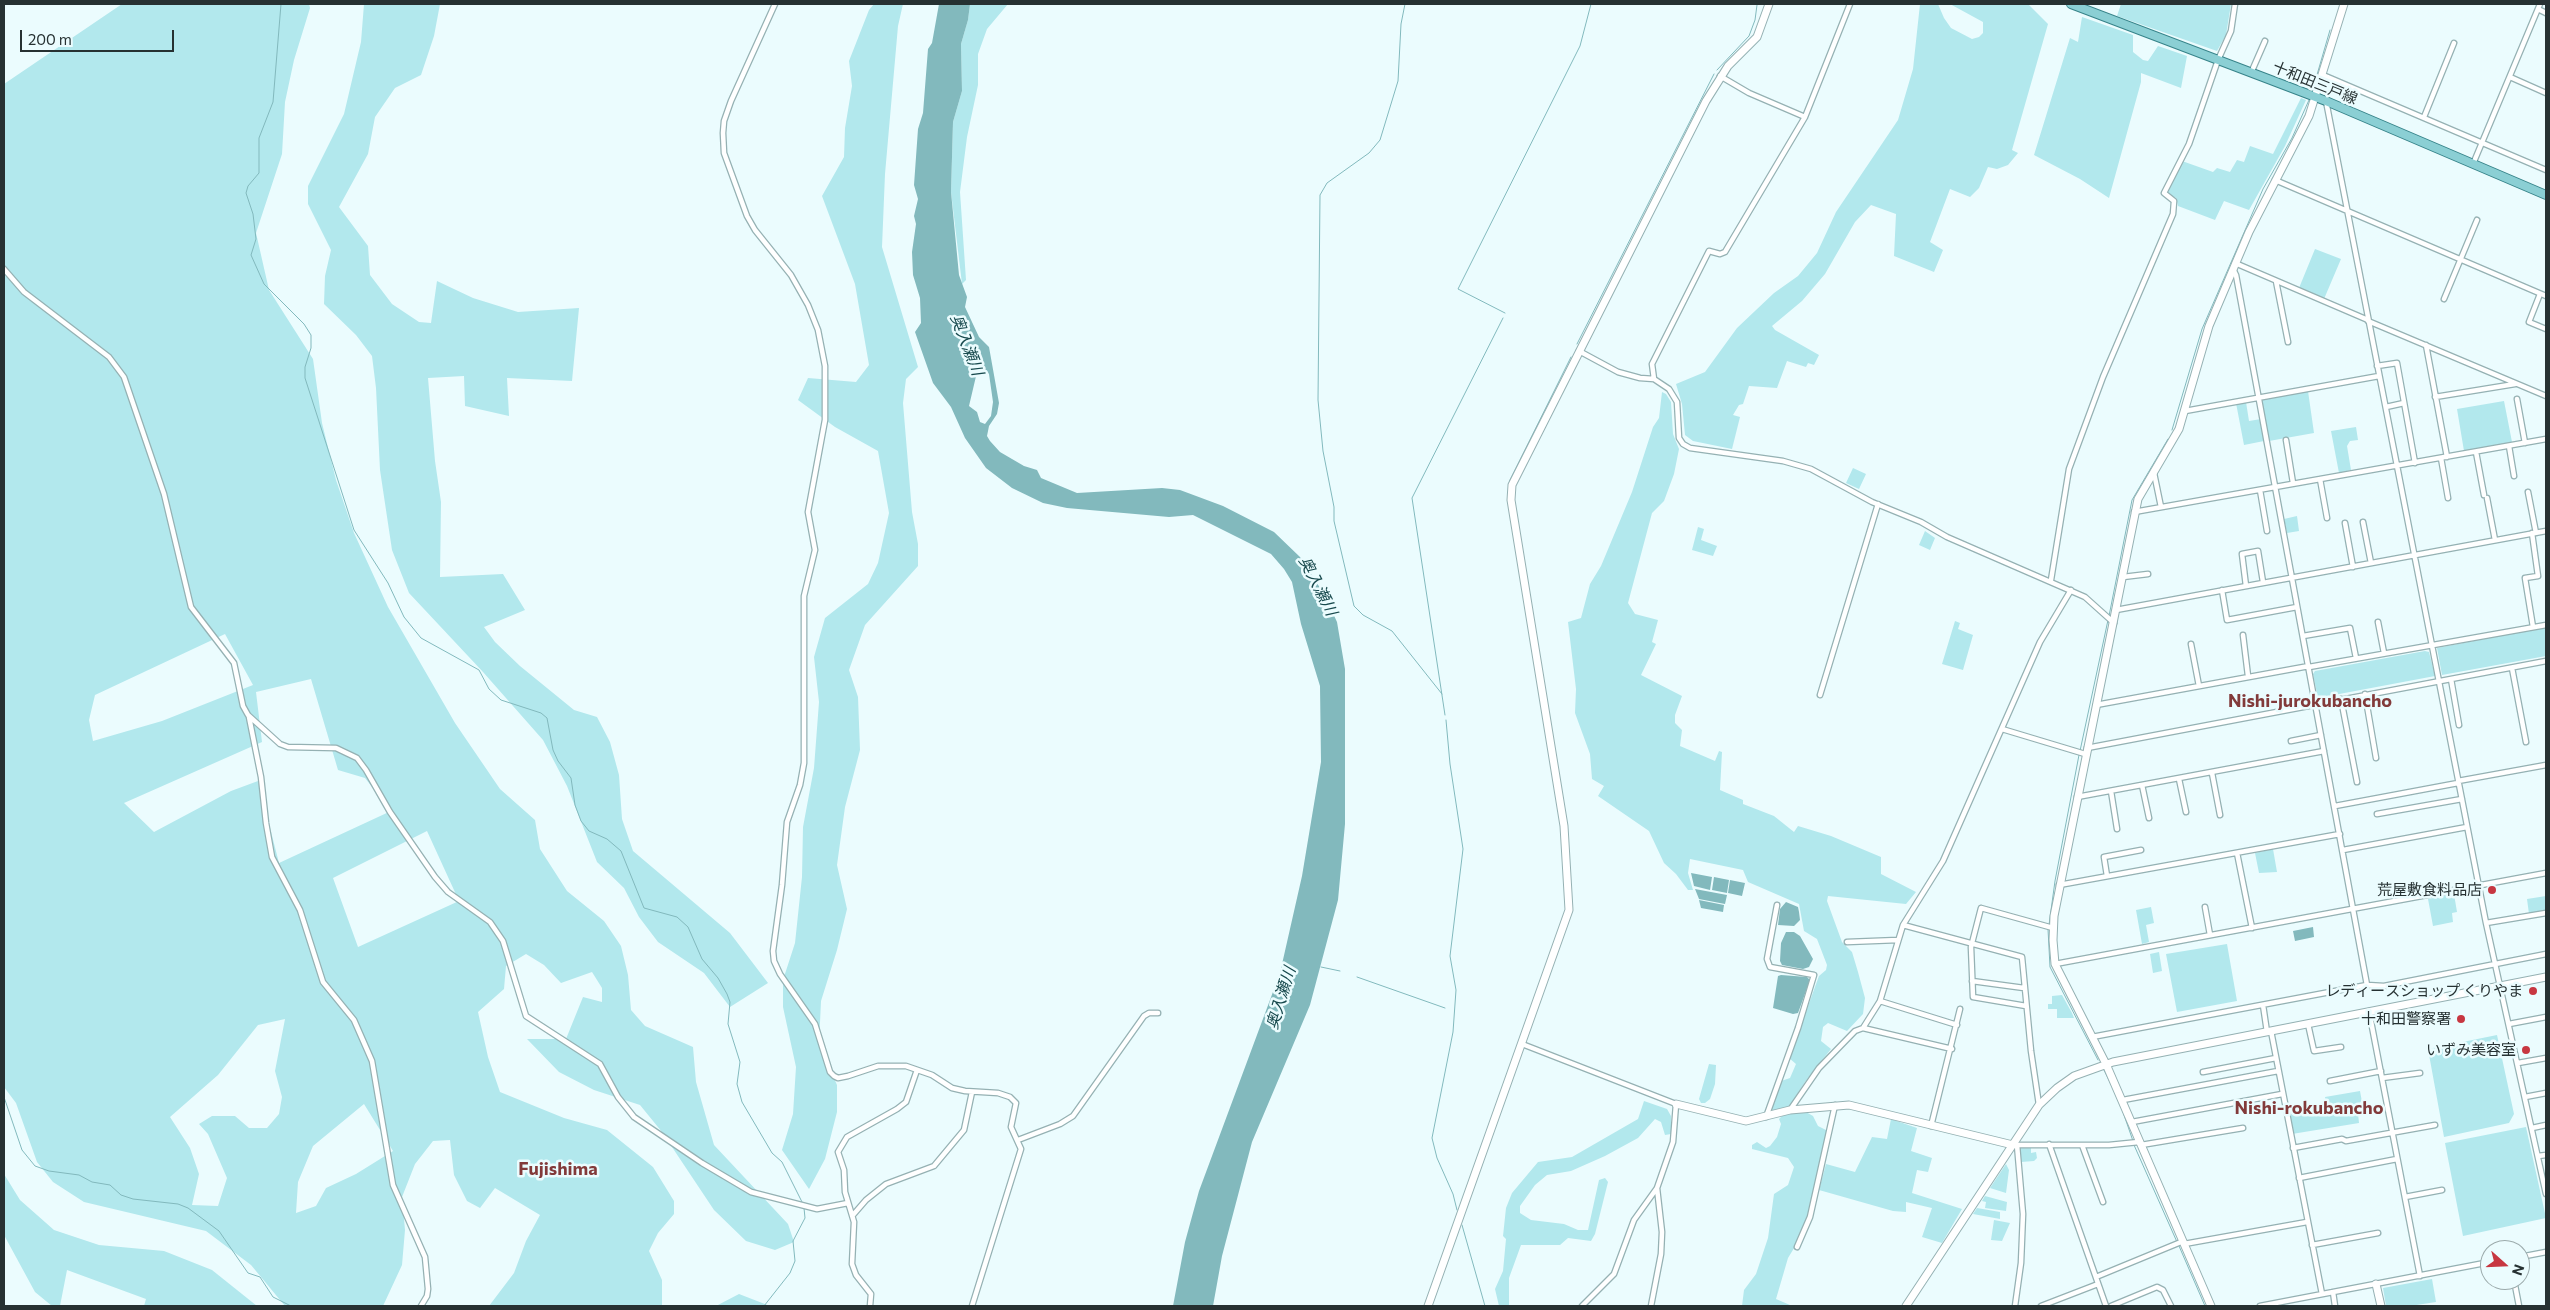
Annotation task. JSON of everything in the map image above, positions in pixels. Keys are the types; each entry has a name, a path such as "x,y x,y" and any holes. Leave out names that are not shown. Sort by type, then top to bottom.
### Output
{"main road":[{"name":"十和田三戸線","path":"2071,4 2326,102 2546,195"}],"street":[{"path":"775,4 731,101 724,121 723,133 724,153 747,216 755,230 791,276 808,304 818,330 825,366 825,420 808,512 815,550 804,596 804,764 800,785 787,822 782,885 773,951 774,961 780,974 815,1024 821,1036 830,1072 834,1076 838,1078 878,1066 891,1065 917,1070 952,1088 1010,1096 1016,1103 1011,1127 1021,1149 972,1306"},
{"path":"1428,1306 1569,910 1564,826 1511,491 1516,476 1720,76 1757,37 1769,4"},
{"path":"1654,379 1652,364 1709,251 1720,254 1725,252 1805,117 1850,4"},
{"path":"2051,580 2070,469 2103,377 2173,214 2174,201 2164,193 2189,144 2218,60 2231,31 2235,4"},
{"path":"2211,1306 2180,1244 2137,1143 2132,1122 2123,1100 2055,964 2050,927 2077,797 2083,752 2096,705 2110,621 2116,610 2134,512 2140,494 2175,436 2185,411 2207,332 2234,266 2274,180 2298,138 2316,98 2344,4"},
{"path":"2473,164 2540,4"},
{"path":"2538,9 2546,13"},
{"path":"2252,73 2264,41"},
{"path":"2424,117 2454,43"},
{"path":"2323,75 2546,170"},
{"path":"1720,76 1749,93 1805,117"},
{"path":"2510,77 2546,93"},
{"path":"2326,102 2486,923 2546,1194"},
{"path":"2274,180 2546,296"},
{"path":"2444,299 2477,220"},
{"path":"2234,266 2276,280 2546,396"},
{"path":"2234,266 2367,985"},
{"path":"4,269 24,292 109,357 124,377 164,494 191,607 234,663 243,706 248,715 261,777 272,857 300,910 324,982 354,1020 372,1061 392,1185 425,1257 428,1289 427,1296 420,1306"},
{"path":"2276,280 2288,342"},
{"path":"2540,294 2529,322 2546,329"},
{"path":"2426,345 2447,457"},
{"path":"1579,351 1618,372 1640,378 1654,379 1669,389 1677,402 1677,432 1683,444 1699,450 1802,465 1878,504 1921,522 1982,552 2071,590 2094,603 2110,621"},
{"path":"2377,366 2397,363 2415,463"},
{"path":"2185,411 2379,376"},
{"path":"2435,397 2516,383"},
{"path":"2517,399 2525,443"},
{"path":"2386,406 2404,403"},
{"path":"2134,512 2546,439"},
{"path":"2286,440 2293,484"},
{"path":"2509,446 2514,476"},
{"path":"2476,452 2495,540"},
{"path":"2441,458 2448,498"},
{"path":"2153,472 2161,507"},
{"path":"2320,479 2327,518"},
{"path":"2260,490 2267,531"},
{"path":"2528,492 2538,576 2525,578 2533,627"},
{"path":"1820,695 1878,504"},
{"path":"2363,522 2371,563"},
{"path":"2346,523 2353,567"},
{"path":"2116,610 2546,531"},
{"path":"2246,586 2242,554 2258,551 2263,582"},
{"path":"2122,577 2148,574"},
{"path":"1790,1110 1819,1068 1855,1031 1862,1028 1880,1001 1903,925 1943,861 2040,642 2071,590"},
{"path":"2222,590 2227,620 2297,607"},
{"path":"2378,622 2384,654"},
{"path":"2096,705 2248,676 2546,625"},
{"path":"2303,636 2350,628 2356,658"},
{"path":"2243,635 2248,676"},
{"path":"2191,644 2199,686"},
{"path":"2002,729 2083,752 2365,694 2546,661"},
{"path":"2512,668 2526,742"},
{"path":"2451,679 2459,725"},
{"path":"2365,694 2376,758"},
{"path":"2341,699 2357,782"},
{"path":"248,715 280,744 288,747 336,748 357,758 390,812 436,877 448,892 490,922 503,941 512,965 522,1009 526,1016 600,1064 618,1096 634,1117 709,1168 751,1192 817,1209 848,1203"},
{"path":"2291,741 2321,736"},
{"path":"2077,797 2324,751"},
{"path":"2335,806 2546,765"},
{"path":"2212,772 2220,815"},
{"path":"2179,779 2186,812"},
{"path":"2142,785 2149,818"},
{"path":"2111,791 2117,829"},
{"path":"2377,814 2462,799"},
{"path":"2343,850 2468,827"},
{"path":"2059,885 2340,834"},
{"path":"2107,876 2104,857 2141,850"},
{"path":"2237,853 2252,928"},
{"path":"2055,964 2546,873"},
{"path":"1766,1117 1814,975 1770,967 1766,959 1777,905"},
{"path":"2205,907 2210,935"},
{"path":"2026,1006 1974,997 1972,943 1981,908 2050,927"},
{"path":"2486,923 2546,913"},
{"path":"1903,925 2020,955 2039,1105"},
{"path":"1847,942 1898,940"},
{"path":"2092,1037 2367,985 2384,986 2546,954"},
{"path":"1906,1306 2015,1145 2039,1105 2065,1082 2083,1071 2106,1064 2546,977"},
{"path":"1972,981 2024,988"},
{"path":"1880,1001 1956,1025"},
{"path":"2263,1005 2276,1058 2322,1294"},
{"path":"1931,1126 1952,1049 1960,1010"},
{"path":"2369,1011 2420,1276"},
{"path":"1018,1140 1060,1124 1073,1116 1144,1016 1149,1013 1158,1013"},
{"path":"2509,1024 2546,1017"},
{"path":"2308,1024 2314,1051 2341,1047"},
{"path":"1862,1028 1952,1049"},
{"path":"1522,1044 1676,1104 1746,1121 1790,1110 1849,1105 2015,1145 2137,1143 2243,1128"},
{"path":"2203,1072 2276,1058"},
{"path":"2518,1063 2546,1058"},
{"path":"870,1306 870,1294 856,1275 852,1264 853,1215 848,1203 844,1170 838,1152 842,1143 855,1131 897,1109 906,1102 917,1070"},
{"path":"2123,1100 2278,1071"},
{"path":"2330,1081 2380,1071"},
{"path":"2382,1078 2420,1073"},
{"path":"853,1215 866,1200 886,1184 934,1166 964,1130 972,1092"},
{"path":"2525,1097 2546,1093"},
{"path":"2132,1122 2282,1094"},
{"path":"1582,1306 1614,1274 1634,1220 1657,1188 1673,1142 1676,1104"},
{"path":"1797,1247 1810,1217 1835,1105"},
{"path":"2293,1148 2435,1125"},
{"path":"2532,1128 2546,1125"},
{"path":"2048,1144 2106,1306"},
{"path":"2015,1145 2023,1214 2022,1247 2015,1306"},
{"path":"2082,1145 2103,1202"},
{"path":"2538,1156 2546,1155"},
{"path":"2299,1178 2398,1159"},
{"path":"1651,1306 1661,1254 1662,1232 1657,1188"},
{"path":"2405,1197 2442,1190"},
{"path":"2096,1277 2180,1244 2307,1222"},
{"path":"2312,1246 2378,1233"},
{"path":"2530,1254 2546,1252"},
{"path":"2260,1306 2480,1264"},
{"path":"2041,1306 2098,1284"},
{"path":"2376,1284 2381,1306"},
{"path":"2111,1306 2158,1288 2163,1290 2171,1306"},
{"path":"2516,1290 2519,1306"},
{"path":"2333,1292 2335,1306"}],"shaded area":[{"path":"122,4 309,4 310,8 294,60 285,102 282,154 256,233 269,290 313,359 322,423 336,480 354,533 388,607 455,723 500,789 535,820 540,849 567,891 604,921 621,946 628,975 631,1010 645,1026 693,1047 696,1082 714,1145 788,1224 794,1242 775,1250 746,1241 714,1210 662,1132 640,1105 594,1090 559,1072 527,1039 566,1039 583,997 602,1002 602,988 592,972 561,983 544,965 526,954 506,966 504,989 478,1012 488,1057 500,1092 564,1118 607,1130 653,1167 674,1201 674,1214 658,1233 649,1251 662,1280 662,1306 489,1306 514,1273 526,1241 540,1215 495,1188 480,1208 467,1201 454,1175 450,1140 433,1141 415,1164 402,1197 405,1230 402,1265 383,1306 285,1306 251,1265 206,1231 84,1202 53,1182 37,1162 16,1103 4,1087 4,84","holes":["225,634 253,685 162,721 93,741 89,720 95,695","311,679 338,770 365,778 391,811 279,863 258,781 231,791 154,832 124,803 262,742 256,692","427,831 459,901 358,947 333,878","285,1019 275,1071 282,1097 279,1114 267,1128 249,1128 235,1116 212,1116 199,1124 208,1134 227,1178 218,1206 192,1205 199,1174 190,1148 170,1117 218,1075 258,1025","364,1104 393,1151 356,1174 326,1188 316,1206 296,1213 298,1182 313,1146"]},
{"path":"364,4 440,4 434,36 421,75 395,88 375,117 368,154 339,207 368,246 370,275 392,304 419,322 431,323 437,281 473,298 518,312 579,308 572,381 507,378 509,416 465,406 464,376 428,378 435,461 441,502 440,577 503,574 525,610 484,627 495,642 520,666 574,710 597,717 610,742 619,775 622,819 633,851 730,933 768,983 730,1007 704,973 658,942 639,917 624,888 597,862 567,786 543,740 409,593 392,550 380,470 376,388 372,356 356,335 324,304 325,276 331,250 308,204 308,186 344,114 361,42"},
{"path":"874,4 903,4 898,26 885,174 882,247 918,367 906,379 903,403 912,512 918,544 918,566 865,625 849,670 858,697 860,750 845,807 837,865 847,909 837,950 821,1001 819,1044 837,1085 837,1112 825,1159 809,1189 782,1150 793,1114 796,1067 783,1007 783,980 795,943 802,877 803,827 814,768 819,702 814,657 825,618 868,584 878,563 889,513 878,451 835,427 798,400 808,378 856,382 869,365 855,284 822,196 844,157 845,128 852,86 849,61 869,10"},
{"path":"970,4 1008,4 987,29 978,54 978,85 967,137 960,192 966,280 962,284 951,192 953,122 962,91 961,44 968,20"},
{"path":"1920,4 1938,4 1951,28 1972,39 1979,37 1983,33 1983,22 1950,4 2028,4 2048,24 2012,150 2018,153 2008,165 1997,169 1988,167 1979,188 1970,197 1950,189 1930,242 1943,250 1934,272 1894,256 1896,214 1871,205 1855,222 1825,274 1802,301 1772,326 1775,330 1819,355 1814,365 1808,363 1806,367 1787,361 1777,388 1749,386 1743,404 1739,405 1733,415 1740,417 1732,449 1693,441 1685,435 1682,404 1676,384 1705,372 1737,328 1774,293 1798,276 1817,253 1836,212 1898,120 1913,69"},
{"path":"2121,4 2231,4 2226,35 2217,51 2117,16"},
{"path":"2082,17 2133,35 2133,52 2143,60 2148,61 2158,46 2187,56 2181,88 2141,73 2141,82 2109,198 2080,179 2034,155 2070,38 2078,42"},
{"path":"2301,98 2306,100 2285,146 2249,210 2224,201 2215,220 2178,206 2176,198 2167,193 2182,161 2213,172 2217,168 2230,172 2237,160 2244,162 2250,146 2273,154"},
{"path":"2315,249 2341,259 2324,299 2299,288"},
{"path":"2308,391 2314,433 2269,441 2262,400"},
{"path":"1662,392 1666,394 1671,402 1673,434 1679,449 1674,474 1664,501 1652,513 1628,603 1635,614 1658,620 1652,642 1656,644 1641,675 1682,696 1675,715 1675,723 1682,730 1680,746 1715,761 1719,751 1722,752 1720,790 1743,800 1743,804 1774,816 1794,832 1798,826 1831,836 1881,857 1881,874 1916,892 1906,904 1828,896 1827,901 1842,942 1852,952 1858,972 1865,998 1863,1014 1847,1031 1828,1023 1823,1027 1821,1041 1831,1049 1805,1082 1789,1107 1773,1112 1770,1111 1781,1081 1790,1078 1796,1064 1789,1058 1819,976 1826,970 1827,965 1817,939 1804,931 1799,904 1748,882 1743,870 1690,859 1688,873 1693,890 1688,890 1676,874 1664,863 1649,831 1598,796 1604,786 1592,779 1590,754 1575,713 1576,689 1568,622 1581,618 1590,584 1601,566 1632,492 1653,427 1659,418"},
{"path":"2504,401 2512,442 2464,451 2457,409"},
{"path":"2246,402 2249,421 2261,419 2264,441 2244,445 2236,403"},
{"path":"2356,427 2358,440 2350,441 2347,446 2351,470 2339,473 2331,431"},
{"path":"1853,468 1866,474 1859,489 1846,483"},
{"path":"2297,516 2299,531 2287,533 2284,519"},
{"path":"1698,527 1704,529 1701,540 1717,546 1713,556 1692,550"},
{"path":"1925,531 1935,538 1930,550 1919,545"},
{"path":"1955,621 1960,623 1958,629 1973,635 1963,670 1942,664"},
{"path":"2546,627 2546,656 2442,675 2437,648"},
{"path":"2425,651 2429,652 2435,676 2318,698 2313,674 2315,671"},
{"path":"2273,849 2277,872 2259,873 2255,853"},
{"path":"2454,894 2457,912 2452,913 2453,922 2433,926 2428,899"},
{"path":"2546,896 2546,911 2529,914 2527,899"},
{"path":"2151,907 2154,923 2146,925 2149,942 2142,944 2136,910"},
{"path":"2227,944 2237,1001 2177,1012 2166,954"},
{"path":"2159,952 2162,971 2153,973 2150,954"},
{"path":"2062,995 2074,1018 2057,1018 2057,1009 2048,1009 2048,1004 2052,1004 2052,996"},
{"path":"2497,1035 2514,1114 2509,1123 2444,1137 2428,1049"},
{"path":"1709,1064 1716,1065 1715,1084 1710,1099 1705,1103 1701,1103 1699,1099"},
{"path":"2360,1091 2362,1102 2357,1104 2359,1123 2292,1134 2288,1112 2326,1103 2325,1097"},
{"path":"1644,1101 1667,1109 1671,1116 1671,1134 1665,1135 1661,1122 1655,1119 1638,1138 1605,1156 1571,1171 1547,1175 1535,1185 1520,1206 1520,1213 1531,1220 1564,1224 1578,1230 1588,1230 1599,1180 1605,1178 1608,1182 1595,1234 1591,1241 1568,1238 1560,1245 1521,1245 1509,1278 1509,1306 1499,1306 1495,1289 1503,1271 1506,1239 1503,1236 1506,1208 1512,1193 1538,1162 1572,1157 1638,1119"},
{"path":"1806,1112 1813,1116 1818,1126 1830,1132 1810,1214 1802,1235 1788,1258 1776,1299 1790,1305 1742,1306 1744,1290 1756,1274 1768,1238 1774,1194 1788,1185 1794,1167 1788,1158 1752,1149 1752,1145 1757,1142 1766,1148 1770,1146 1777,1137 1781,1124 1779,1119 1783,1115"},
{"path":"1891,1119 1917,1128 1911,1151 1932,1158 1928,1172 1917,1170 1912,1193 1962,1209 1942,1243 1922,1237 1932,1208 1906,1202 1906,1212 1893,1211 1819,1190 1826,1164 1855,1172 1872,1137 1887,1139"},
{"path":"2526,1127 2546,1218 2463,1236 2445,1143"},
{"path":"2019,1147 2031,1147 2031,1153 2036,1152 2037,1158 2034,1161 2021,1162"},
{"path":"2006,1164 2009,1170 2006,1193 1990,1188"},
{"path":"4,1174 20,1200 54,1230 99,1245 164,1251 212,1270 257,1306 144,1306 146,1299 67,1270 60,1306 52,1306 35,1292 4,1235"},
{"path":"1985,1196 2007,1202 2006,1211 1985,1208 1986,1202 1982,1201"},
{"path":"1977,1208 2000,1212 2000,1219 1973,1214"},
{"path":"1994,1220 2010,1223 2002,1241 1991,1240"},
{"path":"2432,1279 2436,1302 2410,1306 2386,1306 2383,1288"},
{"path":"739,1294 770,1306 716,1306"}],"water":[{"name":"奥入瀬川","path":"939,4 970,4 968,20 961,44 962,91 953,122 951,192 959,275 967,297 965,307 979,337 989,347 999,403 997,414 989,426 987,436 990,441 1000,452 1024,466 1037,470 1041,478 1077,493 1162,488 1180,490 1223,506 1274,532 1300,557 1324,594 1337,622 1345,669 1345,824 1338,900 1310,1005 1252,1142 1222,1256 1213,1306 1173,1306 1185,1242 1199,1191 1280,973 1302,876 1321,762 1320,686 1301,624 1292,582 1271,554 1193,515 1169,517 1067,508 1043,503 1012,488 986,468 965,438 951,407 933,383 915,332 921,323 920,298 913,275 912,252 916,224 914,216 918,199 914,185 918,129 923,113 928,49 932,43","holes":["983,368 989,374 993,402 991,416 985,424 980,422 977,412 969,406 977,372"]},
{"path":"1691,873 1712,877 1710,890 1694,886"},
{"path":"1714,877 1729,880 1727,893 1712,890"},
{"path":"1730,880 1745,883 1742,896 1728,893"},
{"path":"1695,889 1727,895 1725,904 1699,899"},
{"path":"1699,900 1724,905 1723,912 1701,908"},
{"path":"1786,902 1798,907 1800,920 1794,926 1778,925 1780,909"},
{"path":"2313,927 2314,937 2295,941 2293,931"},
{"path":"1786,932 1794,932 1800,936 1813,959 1809,967 1803,969 1782,965 1780,961 1781,943"},
{"path":"1778,976 1807,977 1810,980 1798,1013 1793,1014 1773,1008"}],"waterway":[{"path":"281,4 273,102 259,138 259,173 248,186 246,193 253,214 256,239 251,255 264,284 304,324 311,335 311,348 305,367 305,378 354,530 388,583 404,617 421,638 479,670 489,689 501,700 541,713 547,718 553,750 558,761 571,778 575,805 581,821 589,831 607,839 621,851 644,908 677,917 688,927 702,959 718,978 730,1002 728,1024 740,1062 737,1084 742,1102 772,1153 782,1162 803,1204"},
{"path":"1405,4 1401,24 1398,81 1380,140 1369,153 1327,183 1320,195 1318,400 1323,451 1334,507 1334,521 1354,606 1363,615 1392,631 1442,694"},
{"path":"1505,313 1458,289 1580,46 1591,4"},
{"path":"1717,70 1749,36 1755,20 1757,5"},
{"path":"2312,92 2330,30"},
{"path":"1577,344 1714,74"},
{"path":"2172,430 2202,329 2263,189 2292,138 2309,100"},
{"path":"1445,715 1412,498 1503,318"},
{"path":"1508,497 1510,480 1571,357"},
{"path":"2109,616 2132,500 2168,439"},
{"path":"2080,751 2108,620"},
{"path":"1446,720 1450,764 1463,849 1450,956 1456,990 1453,1032 1432,1138 1437,1158 1453,1194 1457,1210"},
{"path":"2049,925 2055,881 2079,755"},
{"path":"2048,929 2050,967 2098,1060"},
{"path":"1321,967 1340,971"},
{"path":"1357,977 1445,1008"},
{"path":"2104,1070 2113,1088"},
{"path":"4,1097 22,1150 35,1166 49,1171 79,1175 92,1182 110,1185 121,1195 133,1199 178,1204 188,1208 219,1231 248,1273 260,1277 273,1297 291,1306"},
{"path":"2123,1112 2133,1141"},
{"path":"2134,1145 2177,1242"},
{"path":"764,1306 790,1273 795,1261 793,1241 805,1218 804,1208"},
{"path":"1462,1225 1485,1306"},
{"path":"2179,1246 2205,1306"}],"place":[{"name":"荒屋敷食料品店","path":"2492,890"},
{"name":"レディースショップ くりやま","path":"2533,991"},
{"name":"十和田警察署","path":"2461,1019"},
{"name":"いずみ美容室","path":"2526,1050"}],"district":[{"name":"Nishi-jurokubancho","path":"2310,701"},
{"name":"Nishi-rokubancho","path":"2309,1108"},
{"name":"Fujishima","path":"558,1169"}]}
